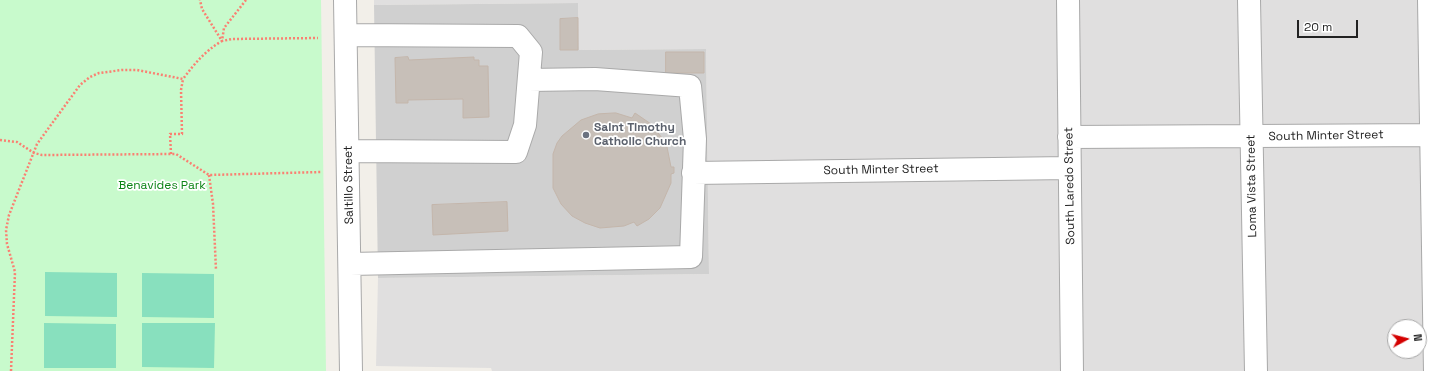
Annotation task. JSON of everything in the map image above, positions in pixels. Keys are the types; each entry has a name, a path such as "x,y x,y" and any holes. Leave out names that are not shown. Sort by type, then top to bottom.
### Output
{"street":[{"name":"Saltillo Street","path":"345,0 349,151 351,371"},
{"name":"South Laredo Street","path":"1068,0 1072,371"},
{"name":"Loma Vista Street","path":"1249,0 1256,371"},
{"path":"1429,0 1435,135 1436,371"},
{"path":"346,35 518,36 531,52 525,125 516,152 349,151"},
{"path":"350,264 692,257 695,139 690,86 595,79 529,80"},
{"name":"South Minter Street","path":"1069,137 1435,135"},
{"name":"South Minter Street","path":"693,173 1069,168"}],"path":[{"path":"200,0 202,10 222,41"},
{"path":"222,41 224,28 246,0"},
{"path":"171,154 170,134 182,134 181,90 183,79 197,60 208,49 222,41 232,39 318,38"},
{"path":"11,371 15,272 7,244 6,230 9,215 37,144 53,120 80,85 90,77 99,73 122,70 138,70 183,79"},
{"path":"0,140 17,142 34,153 42,155 171,154 182,157 209,175 321,172"},
{"path":"209,175 213,204 216,270"}],"shaded area":[{"path":"374,0 1439,0 1439,371 492,371 491,368 376,366 378,278 709,274 706,49 579,50 578,3 374,5"},
{"path":"578,3 579,50 706,49 709,274 378,278 374,5"}],"green space":[{"name":"Benavides Park","path":"0,0 321,0 326,371 0,371"},
{"path":"45,272 117,273 117,317 45,316"},
{"path":"142,273 214,274 214,318 142,317"},
{"path":"44,323 116,324 116,368 44,368"},
{"path":"142,323 215,323 214,368 142,367"}],"building":[{"path":"578,18 578,50 560,50 560,19"},
{"path":"666,52 704,52 704,73 666,73"},
{"path":"408,57 409,60 474,57 474,60 479,60 479,66 488,66 489,117 463,118 463,99 408,100 408,103 396,103 395,58"},
{"path":"616,113 632,118 635,113 651,124 667,147 671,167 674,167 674,173 671,174 671,183 660,208 649,219 637,226 634,222 624,226 600,228 585,223 572,216 561,204 553,188 553,154 557,143 562,136 581,120 598,114"},
{"path":"507,202 508,231 433,235 432,205"}],"place":[{"name":"Saint Timothy Catholic Church","path":"586,135"}]}
